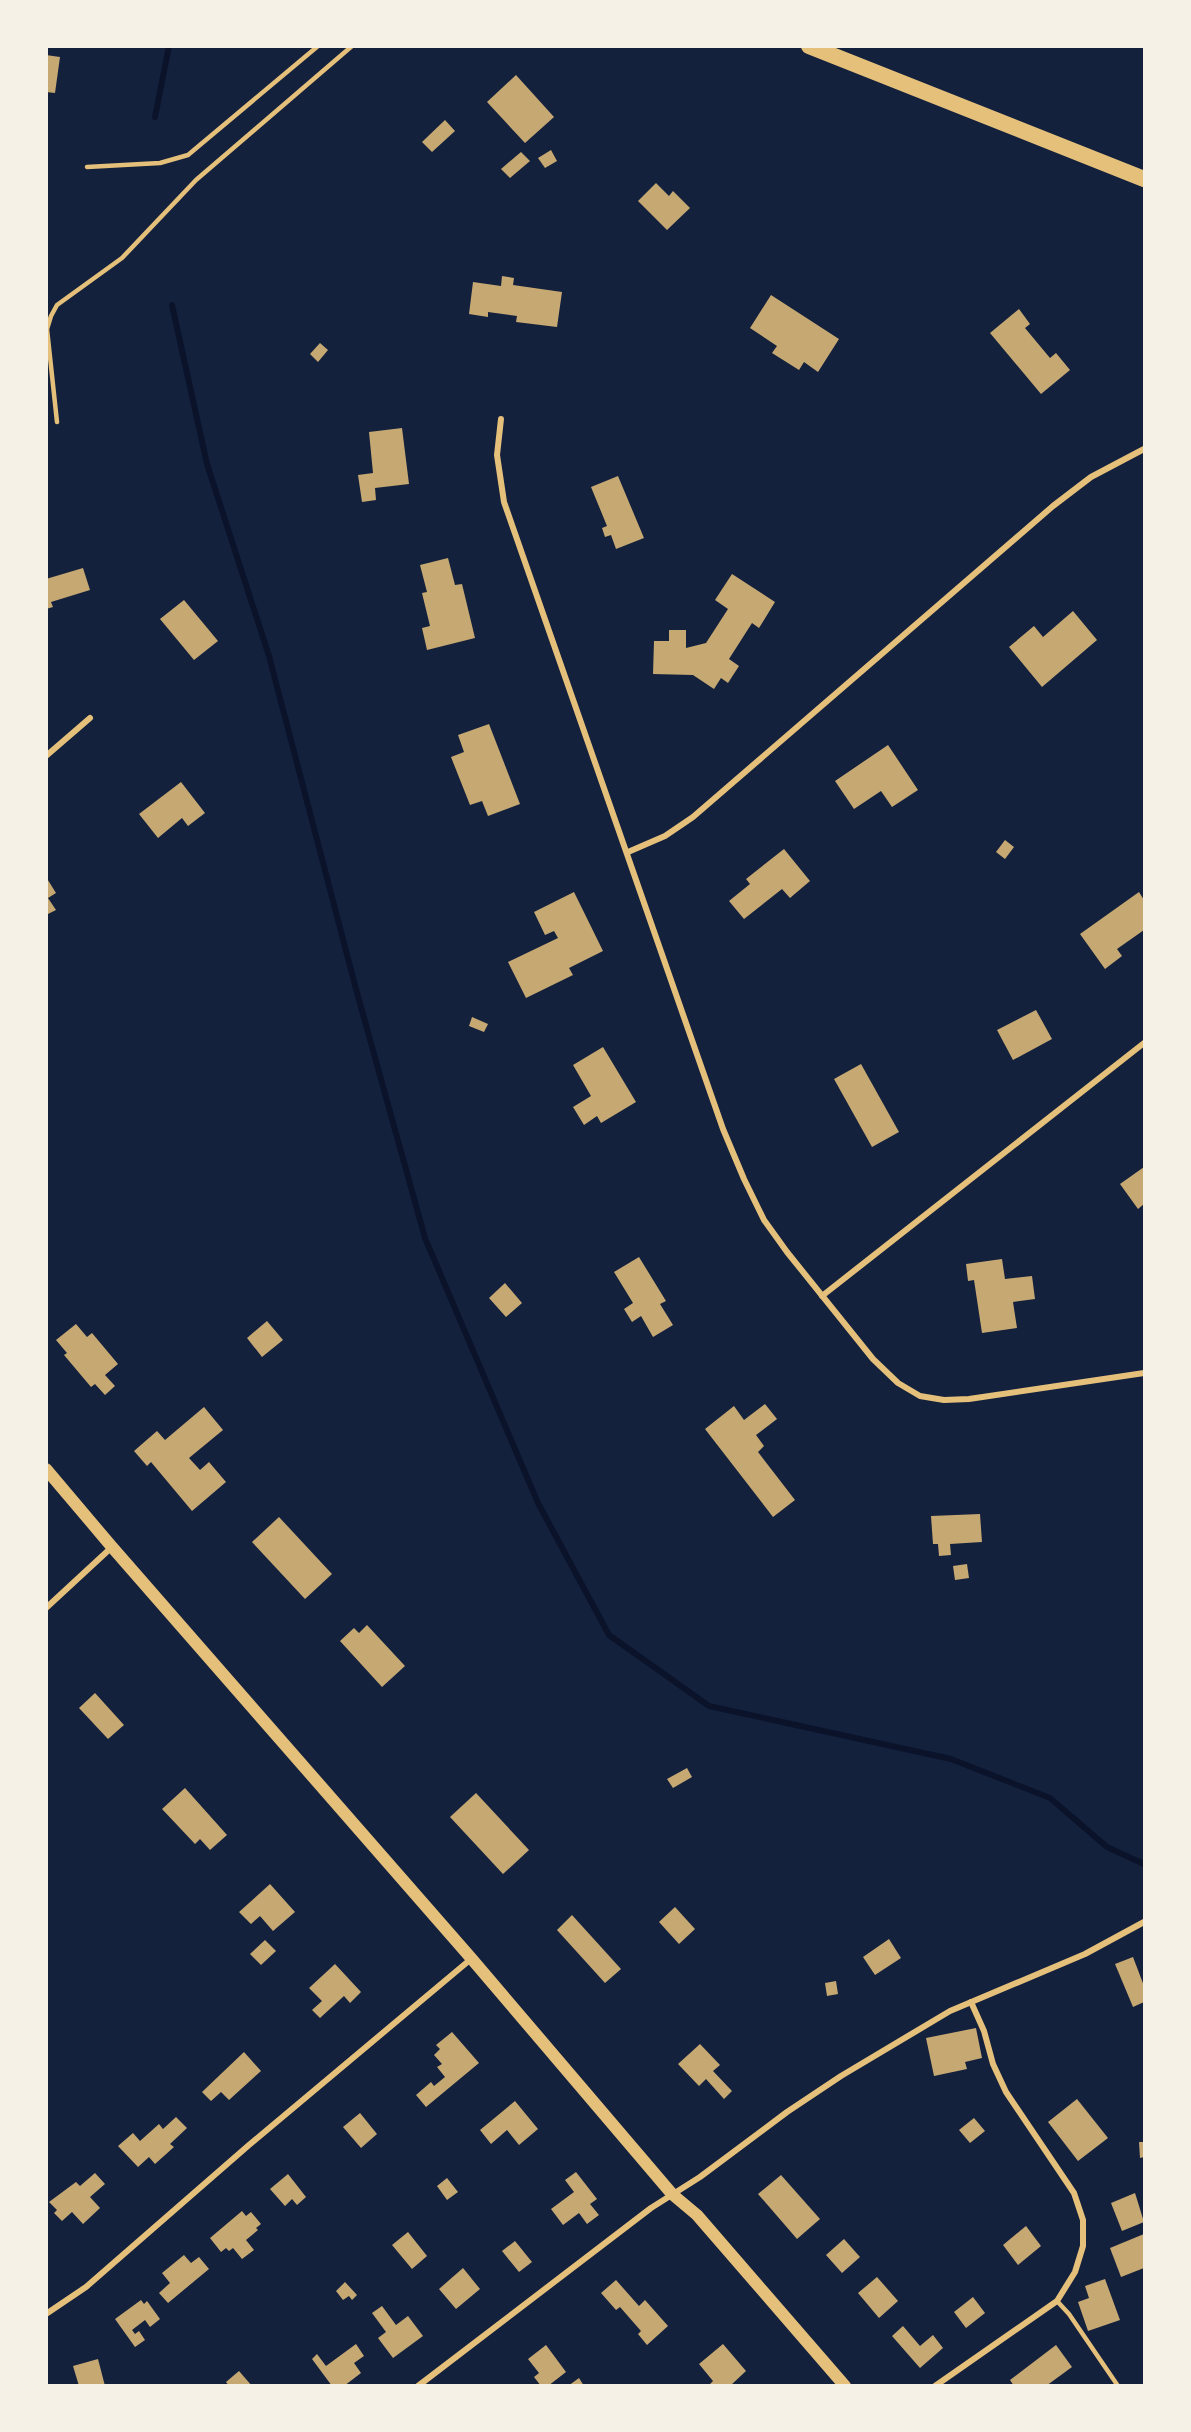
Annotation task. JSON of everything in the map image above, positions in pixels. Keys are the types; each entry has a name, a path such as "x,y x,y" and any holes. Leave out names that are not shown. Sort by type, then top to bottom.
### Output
{"highway":[{"path":"809,46 1144,179"}],"main road":[{"path":"46,1469 471,1958 672,2194 697,2215 845,2385"}],"street":[{"path":"501,419 497,455 504,502 723,1128 764,1220 822,1296 885,1372 908,1389 932,1399 969,1399 1144,1373"},
{"path":"628,852 665,836 693,817 1053,506 1091,477 1144,449"},
{"path":"46,756 90,718"},
{"path":"822,1296 1144,1042"},
{"path":"46,1608 112,1547"},
{"path":"418,2385 672,2194 700,2177 832,2081 903,2038 971,2002 1085,1954 1144,1922"},
{"path":"46,2314 86,2287 249,2145 471,1958"},
{"path":"935,2385 1057,2301 1071,2282 1082,2252 1084,2233 1079,2207 1067,2180 1006,2092 993,2064 984,2031 971,2002"}],"lane":[{"path":"87,167 160,163 188,155 318,46"},
{"path":"57,422 47,329 57,305 122,258 196,180 352,46"},
{"path":"1057,2301 1069,2314 1118,2385"}],"building":[{"path":"46,55 60,57 55,93 46,92"},
{"path":"516,75 554,117 525,143 487,102"},
{"path":"445,120 455,131 432,152 422,142"},
{"path":"551,150 557,161 545,168 538,158"},
{"path":"521,152 530,161 510,178 501,169"},
{"path":"656,183 669,196 673,191 690,208 667,230 638,201"},
{"path":"502,276 514,278 513,285 562,292 557,327 516,322 517,316 488,312 488,317 469,314 473,282 501,286"},
{"path":"771,295 839,339 818,372 804,362 799,370 772,353 777,346 750,328"},
{"path":"1019,309 1030,324 1025,328 1050,358 1056,353 1070,370 1041,394 990,333"},
{"path":"320,343 328,350 318,362 310,354"},
{"path":"402,428 409,484 375,488 376,500 362,502 358,475 373,473 369,432"},
{"path":"618,476 644,538 616,549 611,535 605,537 602,528 607,526 591,487"},
{"path":"448,558 455,585 462,584 475,638 427,650 422,628 430,626 422,593 427,592 420,565"},
{"path":"83,568 90,590 51,602 53,607 46,609 46,579"},
{"path":"732,574 775,602 759,628 752,623 729,659 739,666 728,683 721,678 714,689 693,675 653,674 654,641 669,641 669,630 686,630 686,648 706,643 728,609 715,600"},
{"path":"184,600 218,641 194,660 160,619"},
{"path":"1073,611 1097,640 1042,687 1009,647 1034,626 1043,637"},
{"path":"489,724 520,804 488,816 482,801 470,805 451,757 464,752 458,735"},
{"path":"888,745 918,790 892,807 881,791 854,809 835,781"},
{"path":"181,782 205,813 188,826 182,818 158,838 139,814"},
{"path":"1005,840 1014,847 1005,859 996,852"},
{"path":"784,849 810,881 790,898 782,889 744,919 729,901 750,884 746,879"},
{"path":"46,877 56,893 48,898 56,910 46,915"},
{"path":"574,892 603,951 569,968 573,975 526,998 508,962 558,938 554,931 545,935 534,912"},
{"path":"1139,892 1144,900 1144,930 1117,949 1122,956 1105,969 1080,934"},
{"path":"1036,1010 1052,1039 1013,1060 997,1030"},
{"path":"472,1017 488,1024 484,1032 469,1026"},
{"path":"603,1047 636,1102 601,1123 597,1116 584,1125 573,1107 591,1096 573,1065"},
{"path":"861,1064 899,1132 872,1147 834,1079"},
{"path":"1144,1167 1144,1204 1138,1209 1120,1184"},
{"path":"639,1257 666,1301 660,1304 673,1325 653,1337 641,1316 632,1322 624,1309 633,1303 614,1272"},
{"path":"1002,1259 1005,1279 1032,1276 1035,1299 1013,1302 1017,1328 982,1333 974,1280 968,1281 966,1264"},
{"path":"505,1283 522,1303 506,1317 489,1298"},
{"path":"267,1321 283,1340 262,1357 247,1338"},
{"path":"76,1324 87,1337 92,1333 118,1364 105,1375 115,1386 105,1395 95,1384 91,1387 64,1355 67,1353 56,1340"},
{"path":"765,1404 777,1419 756,1435 764,1446 758,1452 795,1500 773,1517 705,1429 734,1406 744,1420"},
{"path":"204,1407 223,1430 189,1458 200,1470 209,1462 226,1482 192,1511 151,1462 147,1466 134,1451 157,1431 165,1440"},
{"path":"980,1514 982,1542 950,1544 951,1555 939,1556 938,1544 933,1544 931,1516"},
{"path":"279,1517 332,1574 305,1599 252,1542"},
{"path":"967,1564 969,1578 955,1580 953,1566"},
{"path":"367,1625 405,1666 382,1687 340,1641 354,1628 359,1633"},
{"path":"95,1693 124,1725 108,1739 79,1708"},
{"path":"687,1768 692,1777 673,1788 667,1779"},
{"path":"185,1788 227,1835 210,1850 200,1839 195,1844 162,1809"},
{"path":"476,1793 529,1850 503,1874 450,1817"},
{"path":"270,1884 295,1912 273,1931 260,1916 251,1924 239,1912"},
{"path":"675,1907 695,1929 679,1944 659,1922"},
{"path":"572,1915 621,1969 605,1983 557,1930"},
{"path":"889,1939 901,1958 875,1975 863,1957"},
{"path":"265,1940 276,1951 261,1965 250,1954"},
{"path":"1133,1957 1144,1986 1144,2002 1133,2007 1115,1964"},
{"path":"335,1964 361,1992 350,2003 344,1996 320,2018 312,2010 322,2001 309,1988"},
{"path":"836,1981 838,1994 827,1996 825,1983"},
{"path":"976,2028 982,2058 965,2062 967,2069 934,2076 926,2038"},
{"path":"452,2032 479,2063 426,2107 416,2095 431,2082 434,2086 445,2077 437,2067 442,2064 434,2055 440,2049 436,2045"},
{"path":"700,2044 720,2065 713,2071 732,2091 724,2099 706,2079 699,2086 678,2064"},
{"path":"244,2052 261,2071 229,2100 221,2092 211,2101 202,2092"},
{"path":"1077,2099 1108,2138 1078,2161 1048,2122"},
{"path":"515,2101 538,2129 519,2145 507,2130 491,2144 480,2130"},
{"path":"360,2113 377,2134 361,2148 343,2127"},
{"path":"176,2117 187,2128 170,2144 174,2147 155,2164 149,2157 138,2167 118,2146 133,2133 140,2141 159,2124 163,2129"},
{"path":"974,2118 985,2131 970,2143 959,2130"},
{"path":"1139,2142 1144,2142 1144,2157 1140,2158"},
{"path":"576,2172 597,2199 590,2204 599,2215 587,2224 579,2213 563,2225 551,2209 574,2192 565,2180"},
{"path":"95,2173 105,2184 90,2197 100,2208 83,2224 72,2212 62,2221 54,2213 57,2210 49,2202 76,2182 80,2186"},
{"path":"288,2174 306,2197 297,2205 292,2199 285,2206 270,2189"},
{"path":"781,2175 820,2219 797,2239 758,2194"},
{"path":"447,2178 458,2192 447,2200 437,2186"},
{"path":"1135,2193 1144,2222 1122,2231 1111,2203"},
{"path":"242,2211 246,2216 251,2212 261,2224 256,2228 258,2230 246,2240 254,2250 242,2259 233,2248 229,2251 226,2248 221,2252 210,2238"},
{"path":"1026,2226 1041,2246 1018,2265 1003,2245"},
{"path":"408,2232 427,2256 412,2269 392,2245"},
{"path":"1144,2234 1144,2268 1121,2277 1110,2248"},
{"path":"844,2239 860,2257 842,2273 826,2255"},
{"path":"515,2241 532,2262 519,2272 502,2251"},
{"path":"184,2255 191,2263 199,2257 209,2269 168,2303 159,2293 170,2283 162,2273"},
{"path":"463,2268 480,2289 456,2309 439,2289"},
{"path":"877,2277 898,2301 879,2318 858,2293"},
{"path":"1105,2279 1120,2320 1088,2331 1078,2302 1089,2298 1085,2286"},
{"path":"616,2280 639,2306 645,2300 668,2326 647,2345 638,2334 641,2331 620,2307 616,2310 601,2293"},
{"path":"345,2282 357,2295 352,2300 349,2296 343,2300 336,2291"},
{"path":"973,2297 985,2313 966,2328 954,2312"},
{"path":"141,2300 144,2304 147,2301 160,2319 150,2327 145,2320 132,2330 135,2334 139,2331 145,2340 135,2347 115,2319"},
{"path":"382,2306 396,2325 408,2316 423,2336 393,2358 378,2338 386,2332 372,2313"},
{"path":"903,2326 920,2346 933,2335 943,2348 920,2368 892,2336"},
{"path":"356,2344 364,2356 354,2363 361,2373 344,2386 332,2386 312,2359 317,2354 326,2366"},
{"path":"723,2344 746,2371 730,2386 708,2386 713,2381 699,2364"},
{"path":"546,2345 566,2372 548,2386 541,2386 534,2377 539,2373 528,2359"},
{"path":"1056,2345 1072,2367 1046,2386 1014,2386 1010,2380"},
{"path":"98,2359 105,2386 79,2386 73,2366"},
{"path":"239,2371 252,2386 229,2386 226,2382"},
{"path":"579,2378 584,2386 568,2386"}],"waterway":[{"path":"155,117 169,46"},
{"path":"172,305 207,464 269,656 356,989 425,1238 538,1503 609,1635 709,1706 951,1759 1050,1798 1107,1847 1144,1864"}]}
